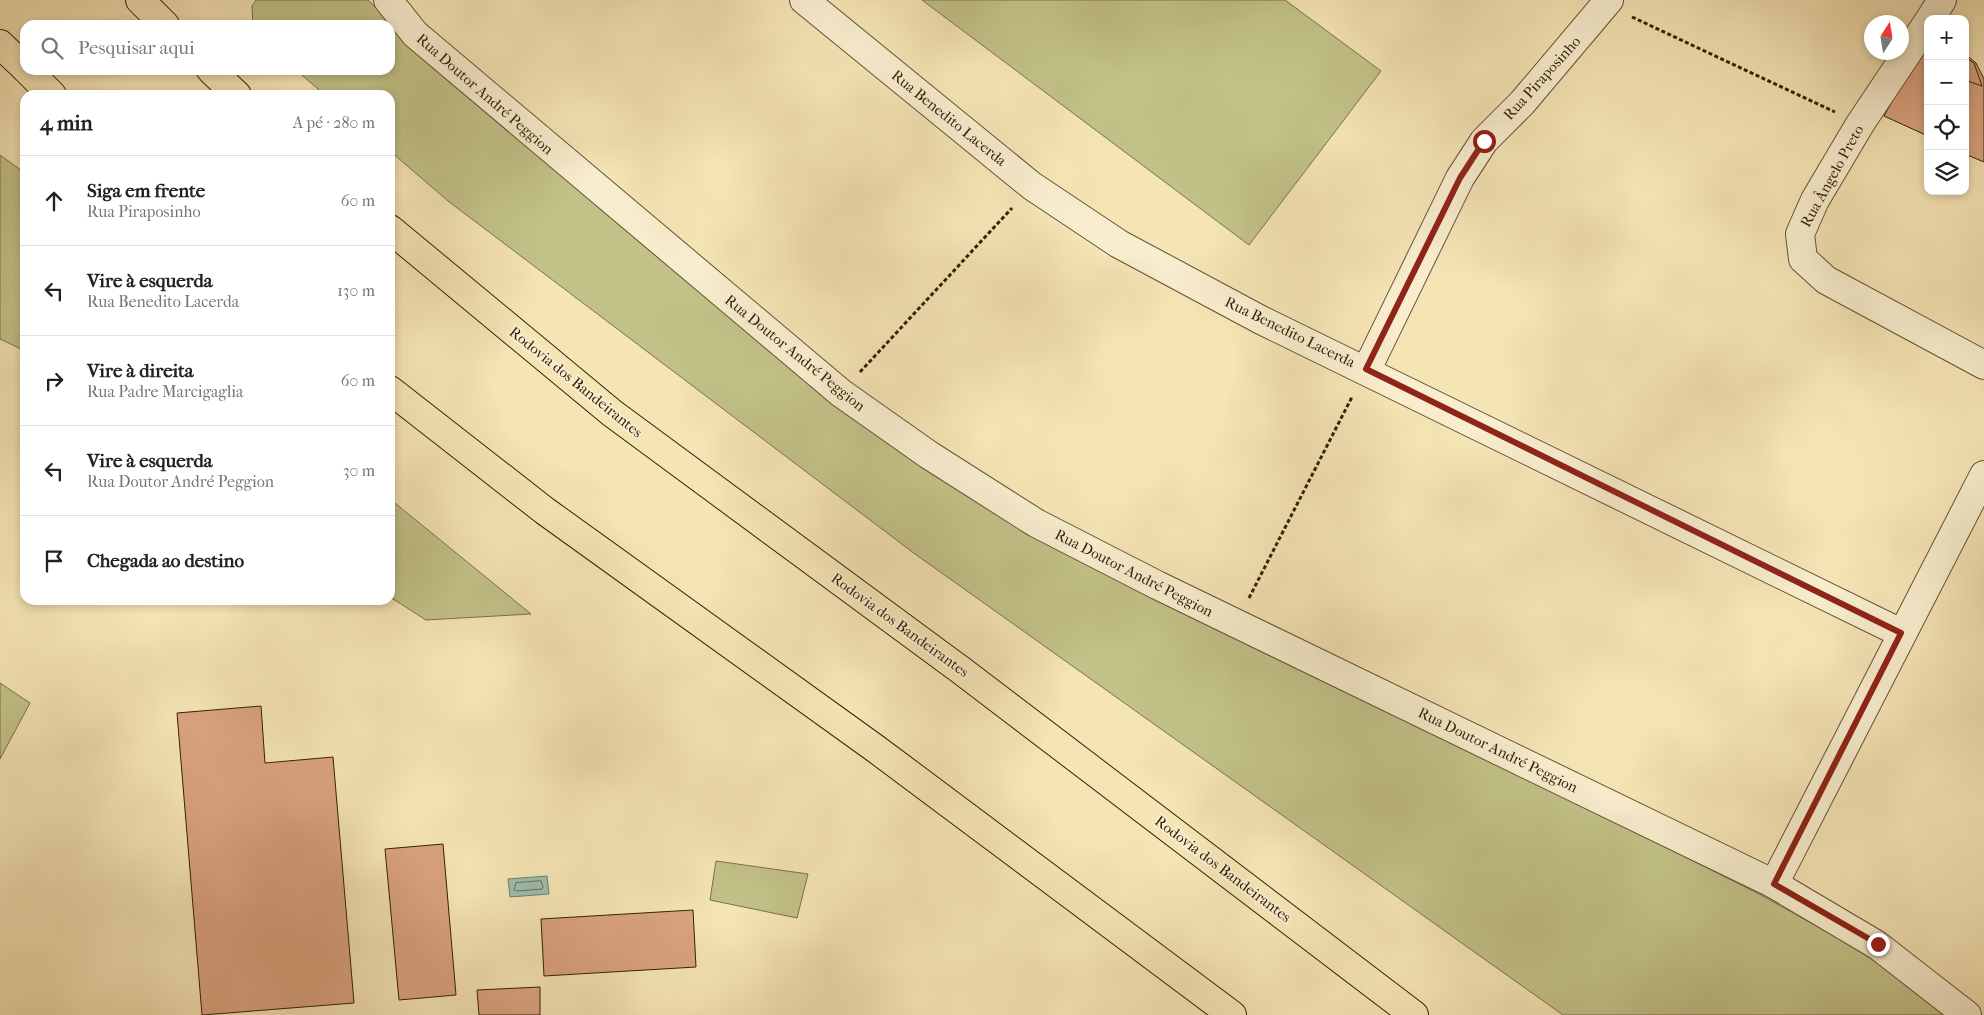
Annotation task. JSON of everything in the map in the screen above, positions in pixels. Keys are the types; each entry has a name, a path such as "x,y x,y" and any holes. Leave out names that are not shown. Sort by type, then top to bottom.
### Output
{"highway":[{"path":"140,0 160,20"},
{"path":"0,44 20,63"},
{"path":"32,75 47,90"},
{"path":"216,75 231,90"},
{"name":"Rodovia dos Bandeirantes","path":"395,233 612,413 962,671 1414,1015"},
{"path":"395,394 545,511 876,749 1232,1015"}],"street":[{"name":"Rua Doutor André Peggion","path":"388,0 415,34 841,393 929,455 1036,523 1236,623 1774,884 1878,944 1967,1015"},
{"name":"Rua Benedito Lacerda","path":"804,0 1032,186 1119,244 1261,320 1366,369 1901,633"},
{"name":"Rua Ângelo Preto","path":"1932,15 1942,0"},
{"name":"Rua Piraposinho","path":"1366,369 1460,178 1484,141 1522,103 1608,3"},
{"name":"Rua Ângelo Preto","path":"1924,28 1860,124 1815,200 1800,234 1803,259 1826,280 1984,364"},
{"path":"1774,884 1901,633 1984,475"}],"path":[{"path":"1608,3 1860,124"},
{"path":"841,393 1032,186"},
{"path":"1236,623 1366,369"}],"green space":[{"path":"256,0 368,0 388,20 253,20 252,6"},
{"path":"922,0 1285,0 1381,71 1249,245"},
{"path":"395,28 422,55 628,224 832,404 922,467 1234,629 1761,895 1870,956 1945,1015 1563,1015 915,554 448,201 395,155 395,90 319,90 302,75 395,75"},
{"path":"0,155 20,169 20,349 0,339"},
{"path":"395,503 531,614 426,620 395,600"},
{"path":"0,683 30,703 0,759"},
{"path":"716,861 808,874 797,918 710,900"}],"water":[{"path":"547,876 549,894 510,897 508,879"}],"building":[{"path":"1924,54 1924,134 1884,116 1914,62"},
{"path":"1969,57 1976,63 1984,79 1984,162 1969,156"},
{"path":"1969,60 1974,63 1982,86 1969,81"},
{"path":"261,706 265,763 333,757 354,1003 202,1015 177,713"},
{"path":"443,844 456,995 399,1000 385,849"},
{"path":"693,910 696,967 544,976 541,919"},
{"path":"540,987 540,1015 479,1015 477,990"}],"route":[{"path":"1484,141 1460,178 1366,369 1901,633 1774,884 1878,944"}]}
